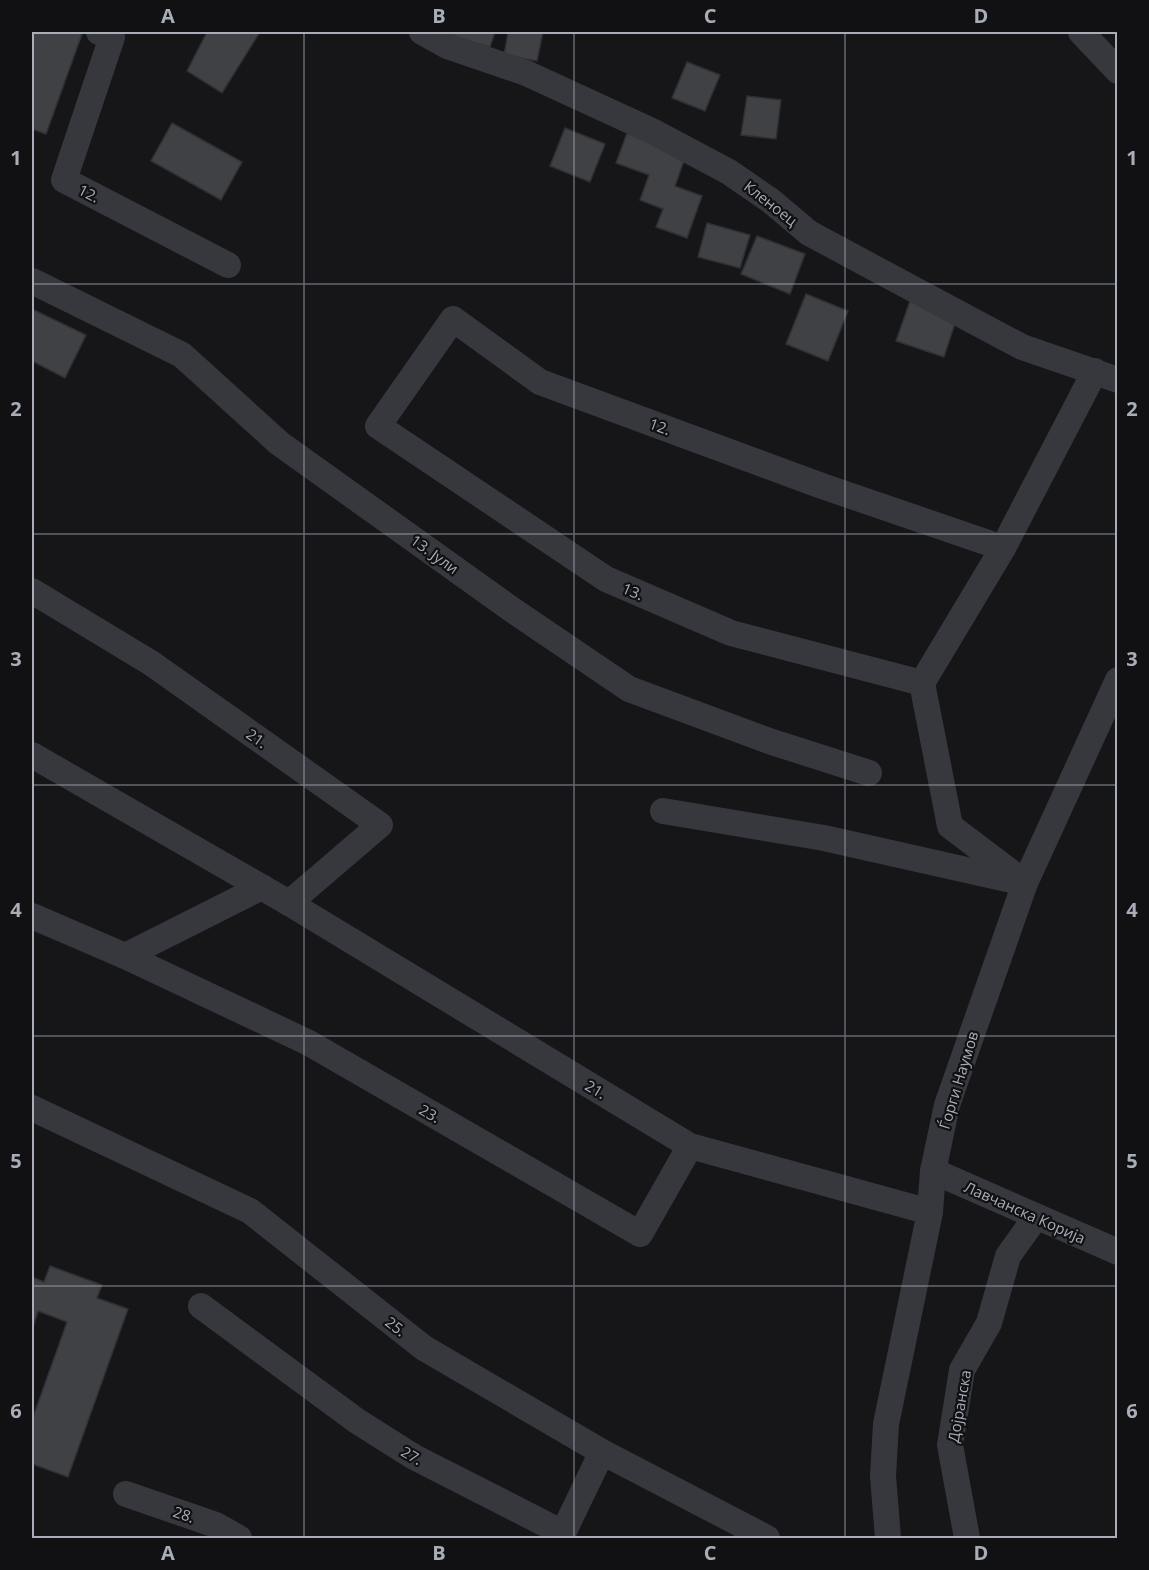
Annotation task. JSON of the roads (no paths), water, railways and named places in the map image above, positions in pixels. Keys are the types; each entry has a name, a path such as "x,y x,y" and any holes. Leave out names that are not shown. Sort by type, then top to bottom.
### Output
{"street":[{"name":"12.","path":"99,32 112,37 64,180 228,265"},
{"name":"Кленоец","path":"422,32 447,46 526,73 652,130 729,172 771,201 809,233 829,244 1022,347 1106,376"},
{"path":"1081,32 1118,71"},
{"name":"13. Јули","path":"32,281 182,355 279,443 511,609 629,689 772,742 869,773"},
{"name":"12.","path":"378,426 453,319 540,382 822,486 1003,549"},
{"path":"1025,883 950,826 922,683 1106,376"},
{"name":"13.","path":"378,426 606,579 731,633 922,683"},
{"name":"21.","path":"32,591 151,663 380,825 289,903"},
{"name":"Ѓорги Наумов","path":"888,1539 883,1476 886,1424 930,1212 933,1171 947,1106 1025,883 1118,680"},
{"name":"21.","path":"32,755 289,903 690,1146 930,1212"},
{"path":"663,811 824,838 1025,883"},
{"path":"125,956 262,887"},
{"name":"23.","path":"32,916 125,956 309,1043 640,1234 690,1146"},
{"name":"25.","path":"32,1108 250,1212 424,1348 602,1452 767,1539"},
{"name":"Лавчанска Корија","path":"933,1171 1118,1252"},
{"name":"Дојранска","path":"967,1539 950,1445 962,1370 989,1323 1008,1256 1036,1217"},
{"name":"27.","path":"201,1306 357,1420 405,1451 563,1533 602,1452"},
{"name":"28.","path":"126,1494 216,1525 239,1539"}]}
